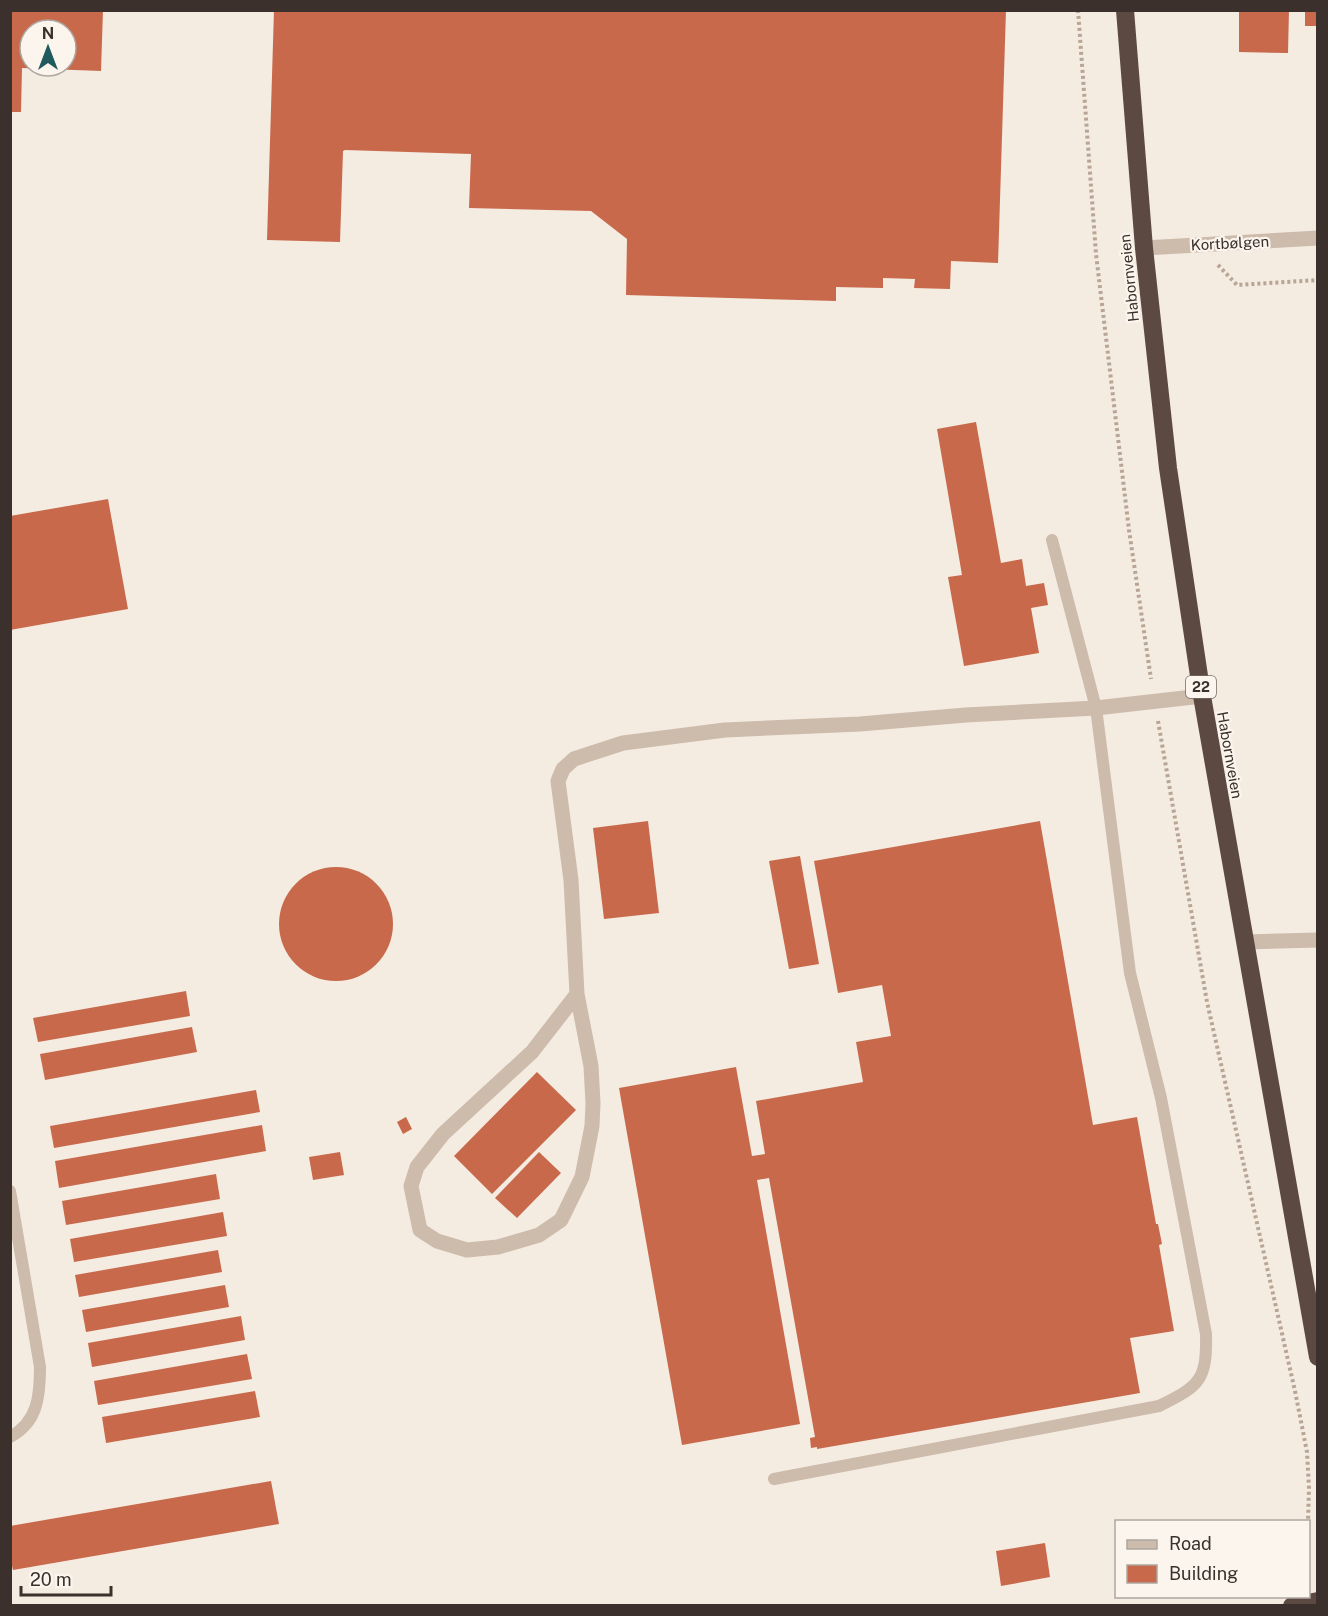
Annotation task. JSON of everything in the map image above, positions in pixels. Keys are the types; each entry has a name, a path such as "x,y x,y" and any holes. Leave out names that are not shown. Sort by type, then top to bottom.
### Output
{"highway":[{"name":"Habornveien","path":"1125,10 1143,248 1168,468 1202,696 1317,1358"},
{"path":"1292,1605 1317,1601"}],"street":[{"name":"Kortbølgen","path":"1143,248 1317,238"},
{"path":"577,994 532,1053 443,1134 417,1167 411,1186 420,1230 437,1241 466,1250 498,1247 539,1235 561,1220 582,1177 592,1126 591,1066 577,994 572,880 558,781 563,769 574,759 623,743 714,732 1096,708 1202,696"},
{"path":"1244,942 1317,940"}],"lane":[{"path":"774,1479 1159,1406 1186,1393 1200,1380 1207,1360 1206,1334 1161,1098 1130,973 1096,708 1052,540"},
{"path":"10,1191 40,1368 40,1396 32,1417 16,1434 10,1437"}],"path":[{"path":"1078,10 1096,254 1129,531 1155,703 1207,1002 1307,1452 1308,1520"},
{"path":"1214,244 1218,267 1237,285 1317,280"}],"building":[{"path":"10,10 103,10 101,71 78,70 78,18 18,18 18,78 22,78 21,112 10,112"},
{"path":"274,10 1006,10 998,263 951,261 950,289 914,288 915,279 883,278 883,288 836,287 836,301 626,295 627,239 591,211 469,208 471,154 345,150 343,151 340,242 267,240"},
{"path":"1239,10 1289,10 1288,53 1239,52"},
{"path":"1305,10 1318,10 1318,26 1305,26"},
{"path":"976,422 1001,563 1022,559 1026,586 1044,583 1048,605 1031,608 1039,653 964,666 948,577 962,575 937,429"},
{"path":"108,499 128,609 10,630 10,516"},
{"path":"648,821 659,913 604,919 593,828"},
{"path":"1040,821 1093,1125 1137,1117 1156,1224 1158,1224 1162,1244 1159,1245 1174,1331 1130,1338 1140,1393 817,1449 817,1447 811,1448 810,1438 815,1437 769,1178 757,1180 800,1424 682,1445 619,1088 736,1067 752,1156 765,1154 756,1101 863,1082 856,1042 891,1036 882,985 838,993 814,861"},
{"path":"800,856 819,964 789,969 769,861"},
{"path":"336,867 358,871 376,884 389,902 393,924 389,946 376,964 358,977 336,981 314,977 296,964 283,946 279,924 283,902 296,884 314,871"},
{"path":"186,991 190,1016 38,1042 33,1018"},
{"path":"192,1027 197,1052 45,1080 40,1054"},
{"path":"537,1072 576,1110 492,1194 454,1156"},
{"path":"256,1090 260,1112 54,1148 50,1126"},
{"path":"406,1117 412,1129 403,1134 397,1122"},
{"path":"262,1125 266,1151 59,1188 55,1161"},
{"path":"340,1152 344,1175 313,1180 309,1157"},
{"path":"539,1152 561,1173 517,1218 495,1198"},
{"path":"216,1174 220,1199 66,1225 62,1201"},
{"path":"223,1212 227,1236 74,1262 70,1239"},
{"path":"218,1250 222,1272 79,1297 75,1275"},
{"path":"225,1285 229,1307 86,1332 82,1310"},
{"path":"241,1316 245,1340 92,1367 88,1343"},
{"path":"247,1354 252,1379 98,1405 94,1381"},
{"path":"255,1391 260,1417 106,1443 102,1417"},
{"path":"271,1481 279,1524 13,1570 10,1557 10,1526"},
{"path":"1045,1543 1050,1577 1001,1586 996,1551"}]}
